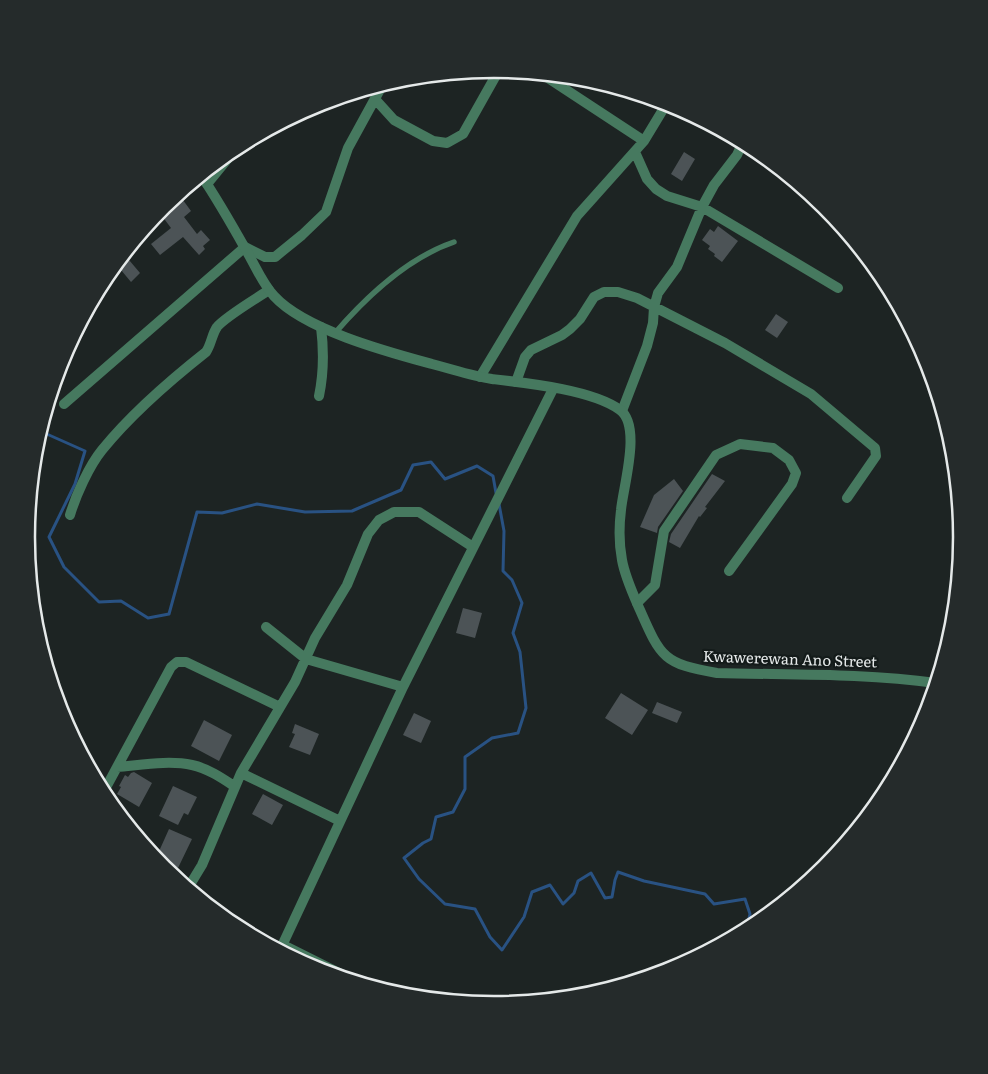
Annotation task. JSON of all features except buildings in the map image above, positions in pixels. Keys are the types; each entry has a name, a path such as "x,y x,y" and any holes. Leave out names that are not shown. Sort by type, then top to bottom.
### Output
{"street":[{"path":"375,99 394,120 433,141 447,143 463,134 495,78"},
{"path":"554,82 644,141"},
{"path":"245,247 265,257 275,257 326,212 348,148 379,93"},
{"path":"480,377 577,216 644,141 663,110"},
{"path":"205,181 269,290 286,308 336,333 410,358 480,377 584,394 622,411 646,346 653,323 654,307 658,293 677,266 702,207 740,149"},
{"path":"635,152 647,180 656,189 667,196 702,207 838,288"},
{"path":"207,184 218,171"},
{"path":"64,404 245,247"},
{"path":"70,515 76,496 101,451 154,394 206,352 211,345 216,328 269,290"},
{"path":"516,382 525,357 531,350 570,329 594,298 604,292 618,292 637,298 725,343 811,394 875,448 876,456 847,498"},
{"path":"319,396 324,357 321,326"},
{"path":"283,945 404,687 553,388"},
{"name":"Kwawerewan Ano Street","path":"622,411 629,425 631,440 620,512 621,552 629,584 659,651 672,662 716,673 862,676 903,678 930,682"},
{"path":"637,603 654,585 664,531 716,455 740,444 773,448 789,460 796,473 792,484 729,571"},
{"path":"191,882 202,865 234,786 280,707 315,638 347,584 368,534 379,520 394,512 419,512 474,547"},
{"path":"266,627 306,659 404,687"},
{"path":"108,785 171,667 177,662 186,662 280,707"},
{"path":"117,767 167,763 193,765 223,778 234,786"},
{"path":"241,773 340,821"}],"lane":[{"path":"336,333 356,309 397,274 438,248 454,242"}],"waterway":[{"path":"47,434 85,451 75,484 49,537 64,567 99,602 121,601 148,618 169,614 197,512 222,513 257,504 305,512 352,511 401,490 413,465 431,462 445,479 477,466 493,476 496,493"},
{"path":"499,504 504,531 503,571 512,580 522,603 513,633 520,652 526,708 518,733 492,738 465,757 465,789 453,812 436,817 431,839 404,858 419,879 445,904 475,909 490,937 502,950 524,917 532,892 550,885 563,904 574,893 578,881 591,873 605,898 612,897 618,872 644,881 705,894 714,904 745,899 750,914 749,919"}]}
